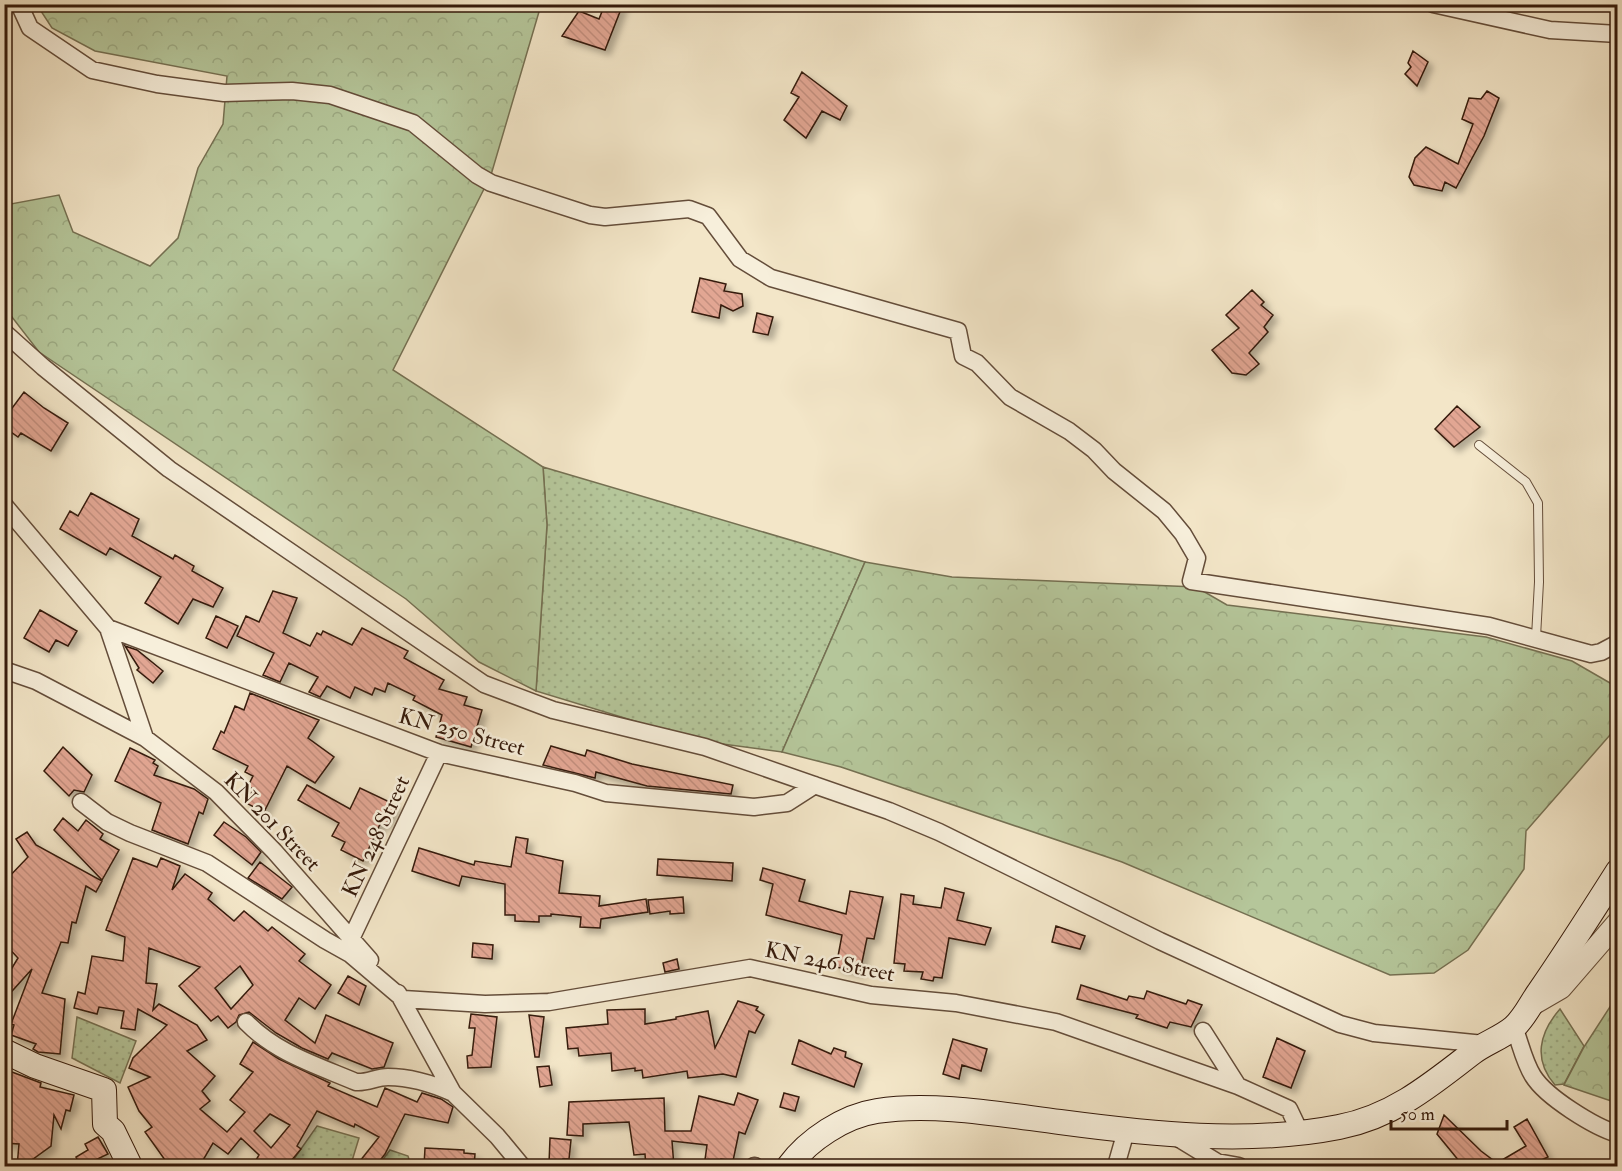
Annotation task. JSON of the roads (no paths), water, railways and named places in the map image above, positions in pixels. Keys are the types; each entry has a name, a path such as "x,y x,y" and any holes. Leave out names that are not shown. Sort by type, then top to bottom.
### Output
{"main road":[{"path":"789,1167 797,1155 827,1131 876,1111 980,1112 1126,1131 1225,1136 1300,1132 1340,1127 1374,1117 1407,1101 1447,1074 1484,1044 1514,1027 1617,871"},
{"path":"4,1051 35,1066 104,1090 105,1124 113,1131 130,1167"}],"street":[{"path":"19,4 30,28 92,70 157,84 225,93 292,91 330,95 374,108 413,123 477,175 491,183 590,215 605,217 689,209 708,216 740,259 771,278 958,331 963,356 978,363 1010,397 1070,431 1164,511 1183,534 1197,558 1191,581 1431,615 1536,637 1591,654 1601,652 1617,643"},
{"path":"1433,4 1550,30 1617,34"},
{"path":"4,332 43,367 169,469 484,684 553,710 705,747 939,832 1160,941 1340,1024 1374,1033 1484,1044"},
{"path":"4,505 108,628 145,738"},
{"name":"KN 250 Street","path":"108,628 439,753 576,783 606,794 754,807 787,803 815,786"},
{"name":"KN 201 Street","path":"4,670 36,681 145,738 216,792 274,851 351,946 404,999 453,1094 497,1136 522,1167"},
{"name":"KN 248 Street","path":"351,946 439,753"},
{"path":"81,801 107,822 207,863 325,940 351,946"},
{"path":"1529,1006 1561,988 1617,922"},
{"name":"KN 246 Street","path":"404,999 485,1004 549,1002 750,968 871,995 956,1004 1056,1022 1238,1086 1289,1109 1300,1132"},
{"path":"246,1022 260,1036 282,1051 356,1082 367,1083 390,1077 423,1082 453,1094"},
{"path":"1514,1027 1533,1076 1561,1102 1595,1124 1617,1134"},
{"path":"1203,1031 1238,1086"},
{"path":"1116,1167 1126,1131"},
{"path":"1170,1133 1217,1162 1239,1167"}],"lane":[{"path":"1479,445 1526,482 1538,503 1539,582 1536,637"}]}
